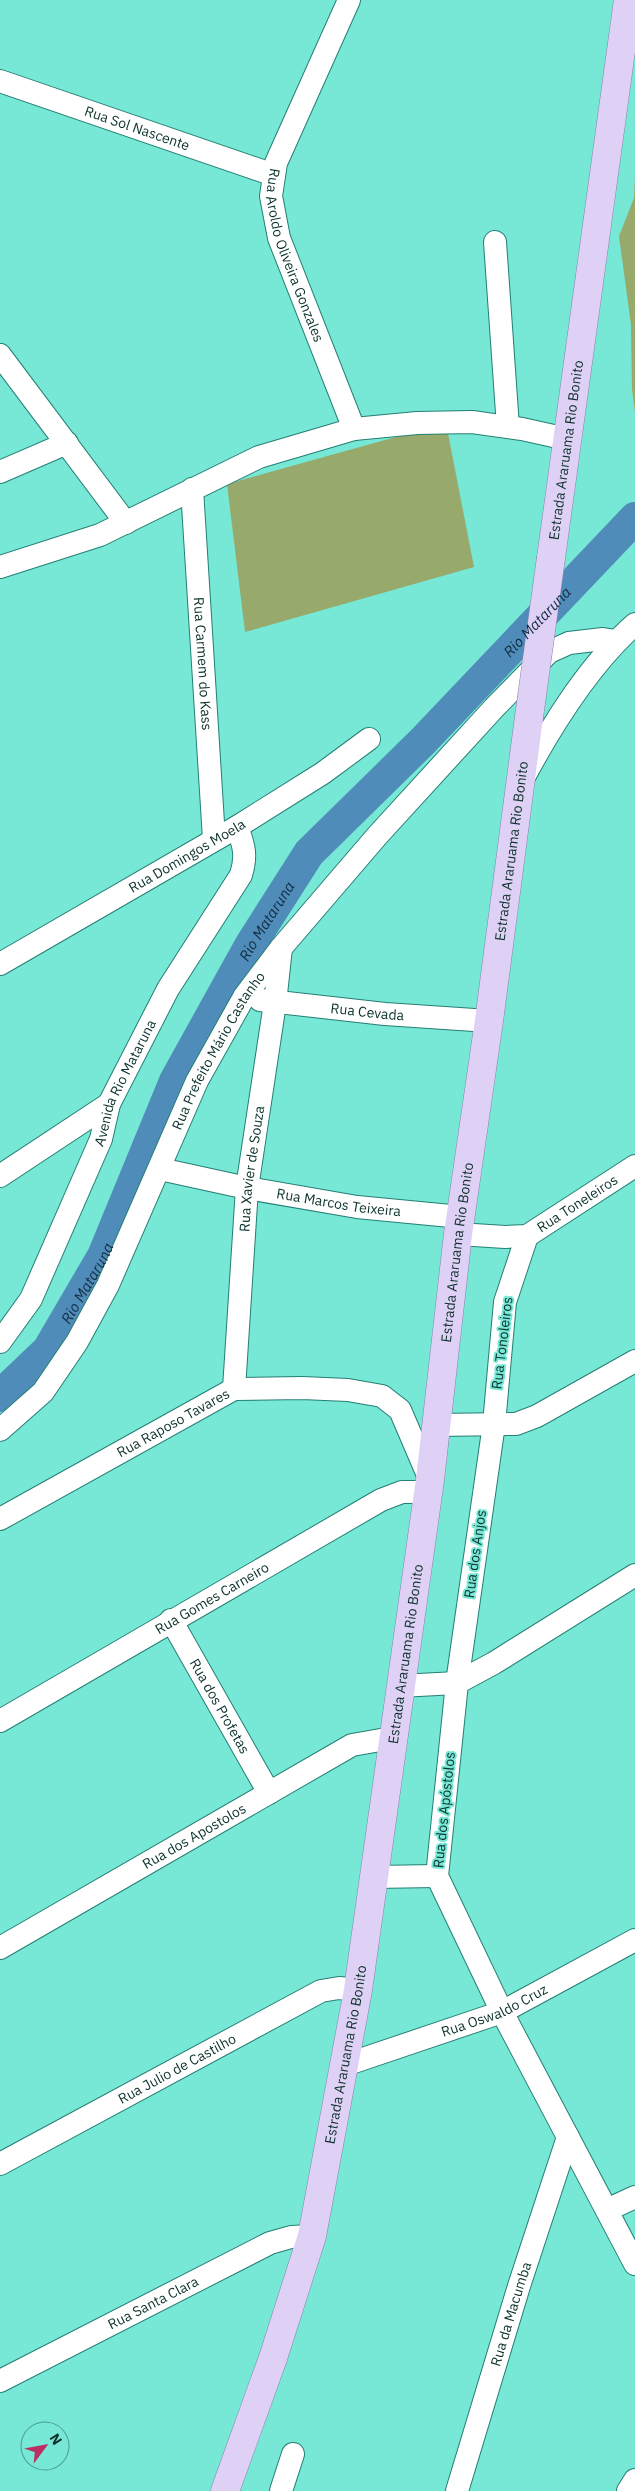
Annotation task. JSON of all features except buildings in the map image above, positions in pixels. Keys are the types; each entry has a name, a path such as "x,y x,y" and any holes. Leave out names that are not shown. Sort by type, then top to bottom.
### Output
{"main road":[{"name":"Estrada Araruama Rio Bonito","path":"225,2491 273,2358 312,2236 358,1990 399,1686 429,1486 459,1225 489,1021 528,717 628,0"}],"street":[{"name":"Rua Aroldo Oliveira Gonzales","path":"349,0 276,163 271,196 279,238 354,429"},
{"name":"Rua Sol Nascente","path":"0,81 274,175"},
{"path":"495,242 508,427"},
{"path":"0,356 126,523"},
{"path":"0,567 100,535 259,457 354,429 417,423 472,422 567,439"},
{"path":"0,472 67,443"},
{"name":"Rua Carmem do Kass","path":"192,489 214,839"},
{"path":"520,784 556,720 616,641 635,624"},
{"name":"Rua Prefeito Mário Castanho","path":"0,1430 43,1392 78,1342 108,1285 197,1081 244,997 281,948 377,836 548,652 569,643 603,639 616,641"},
{"name":"Rua Domingos Moela","path":"0,964 237,827 323,773 370,739"},
{"name":"Avenida Rio Mataruna","path":"0,1342 31,1299 101,1139 109,1104 168,989 241,875 246,861 245,848 237,827"},
{"name":"Rua Xavier de Souza","path":"234,1390 247,1188 275,1003 281,948"},
{"name":"Rua Cevada","path":"244,997 275,1003 489,1021"},
{"path":"0,1176 109,1104"},
{"name":"Rua Toneleiros","path":"459,1225 505,1238 527,1236 635,1166"},
{"name":"Rua Marcos Teixeira","path":"160,1169 247,1188 459,1225"},
{"name":"Rua Tonoleiros","path":"494,1424 505,1302 527,1236"},
{"path":"436,1425 516,1424 538,1416 635,1361"},
{"name":"Rua Raposo Tavares","path":"0,1519 234,1390 311,1388 348,1390 382,1396 400,1410 412,1435 429,1486"},
{"name":"Rua dos Anjos","path":"457,1683 494,1424"},
{"name":"Rua Gomes Carneiro","path":"0,1721 171,1620 381,1500 402,1492 429,1486"},
{"path":"399,1686 457,1683 494,1663 635,1575"},
{"name":"Rua dos Profetas","path":"171,1620 269,1793"},
{"name":"Rua dos Apóstolos","path":"457,1683 437,1876 502,2012 635,2264"},
{"name":"Rua dos Apostolos","path":"0,1948 352,1745 392,1738"},
{"path":"374,1877 437,1876"},
{"name":"Rua Oswaldo Cruz","path":"345,2065 502,2012 635,1940"},
{"name":"Rua Julio de Castilho","path":"0,2164 321,1991 339,1988 358,1990"},
{"name":"Rua da Macumba","path":"456,2491 519,2286 568,2137"},
{"path":"607,2210 635,2196"},
{"name":"Rua Santa Clara","path":"0,2381 270,2243 291,2237 312,2236"},
{"path":"281,2491 293,2454"},
{"path":"628,2491 635,2480"}],"green space":[{"path":"635,176 635,413 632,389 631,325 619,236 634,198"},
{"path":"446,423 474,567 245,632 227,484"}],"waterway":[{"name":"Rio Mataruna","path":"0,1396 48,1350 103,1256 175,1081 251,944 309,853 423,741 635,518"}]}
